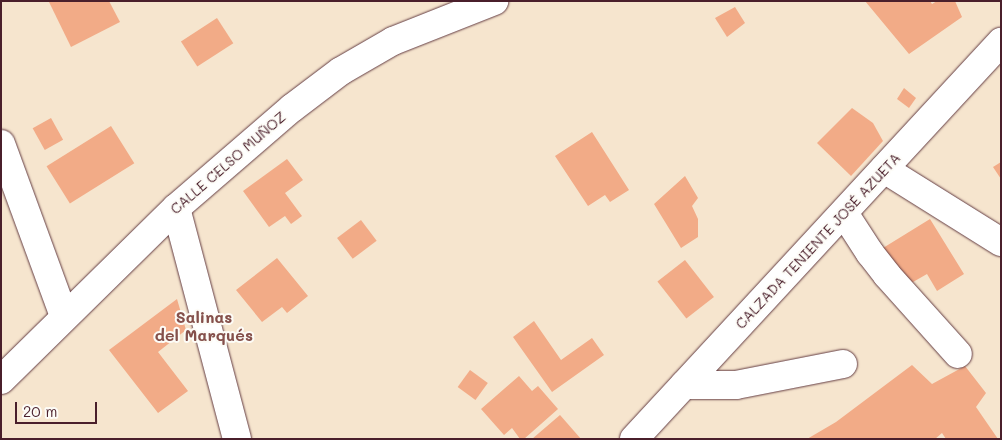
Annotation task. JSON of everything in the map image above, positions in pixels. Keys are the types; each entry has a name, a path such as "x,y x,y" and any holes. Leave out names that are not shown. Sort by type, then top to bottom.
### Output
{"street":[{"name":"CALLE CELSO MUÑOZ","path":"1,380 176,208 292,108 342,71 394,41 494,1"},
{"name":"CALZADA TENIENTE JOSÉ AZUETA","path":"634,439 1001,42"},
{"path":"1,144 64,316"},
{"path":"884,169 1001,242"},
{"path":"176,208 238,439"},
{"path":"844,213 887,275 958,354"},
{"path":"684,385 736,385 843,364"}],"building":[{"path":"50,1 109,1 120,22 71,47"},
{"path":"865,1 930,1 932,4 937,1 955,1 962,17 909,54"},
{"path":"735,7 745,23 727,37 715,18"},
{"path":"217,18 233,43 197,67 181,41"},
{"path":"904,88 916,98 909,108 897,99"},
{"path":"852,108 873,123 883,141 851,176 817,143"},
{"path":"51,118 63,140 45,150 33,128"},
{"path":"111,126 134,163 70,204 47,166"},
{"path":"592,132 629,190 610,202 605,195 588,206 555,156"},
{"path":"287,159 303,180 285,193 302,216 291,224 285,216 269,227 243,191"},
{"path":"1001,162 1001,179 993,167"},
{"path":"685,176 698,198 692,206 698,219 698,237 681,248 654,204"},
{"path":"930,219 964,274 937,291 927,274 906,286 883,248"},
{"path":"361,220 377,241 353,259 337,238"},
{"path":"277,258 308,296 287,313 282,307 262,322 236,290"},
{"path":"685,260 714,297 686,319 657,282"},
{"path":"177,299 186,330 158,352 188,391 158,413 109,350"},
{"path":"534,321 561,360 592,338 604,355 552,392 513,337"},
{"path":"912,365 932,384 965,366 986,393 976,407 998,439 946,439 942,433 935,439 807,439 836,422"},
{"path":"470,370 488,383 475,400 458,387"},
{"path":"519,376 532,391 538,386 558,409 524,439 520,439 512,428 504,435 481,409"},
{"path":"560,415 581,439 532,439"}],"district":[{"name":"Salinas del Marqués","path":"204,326"}]}
